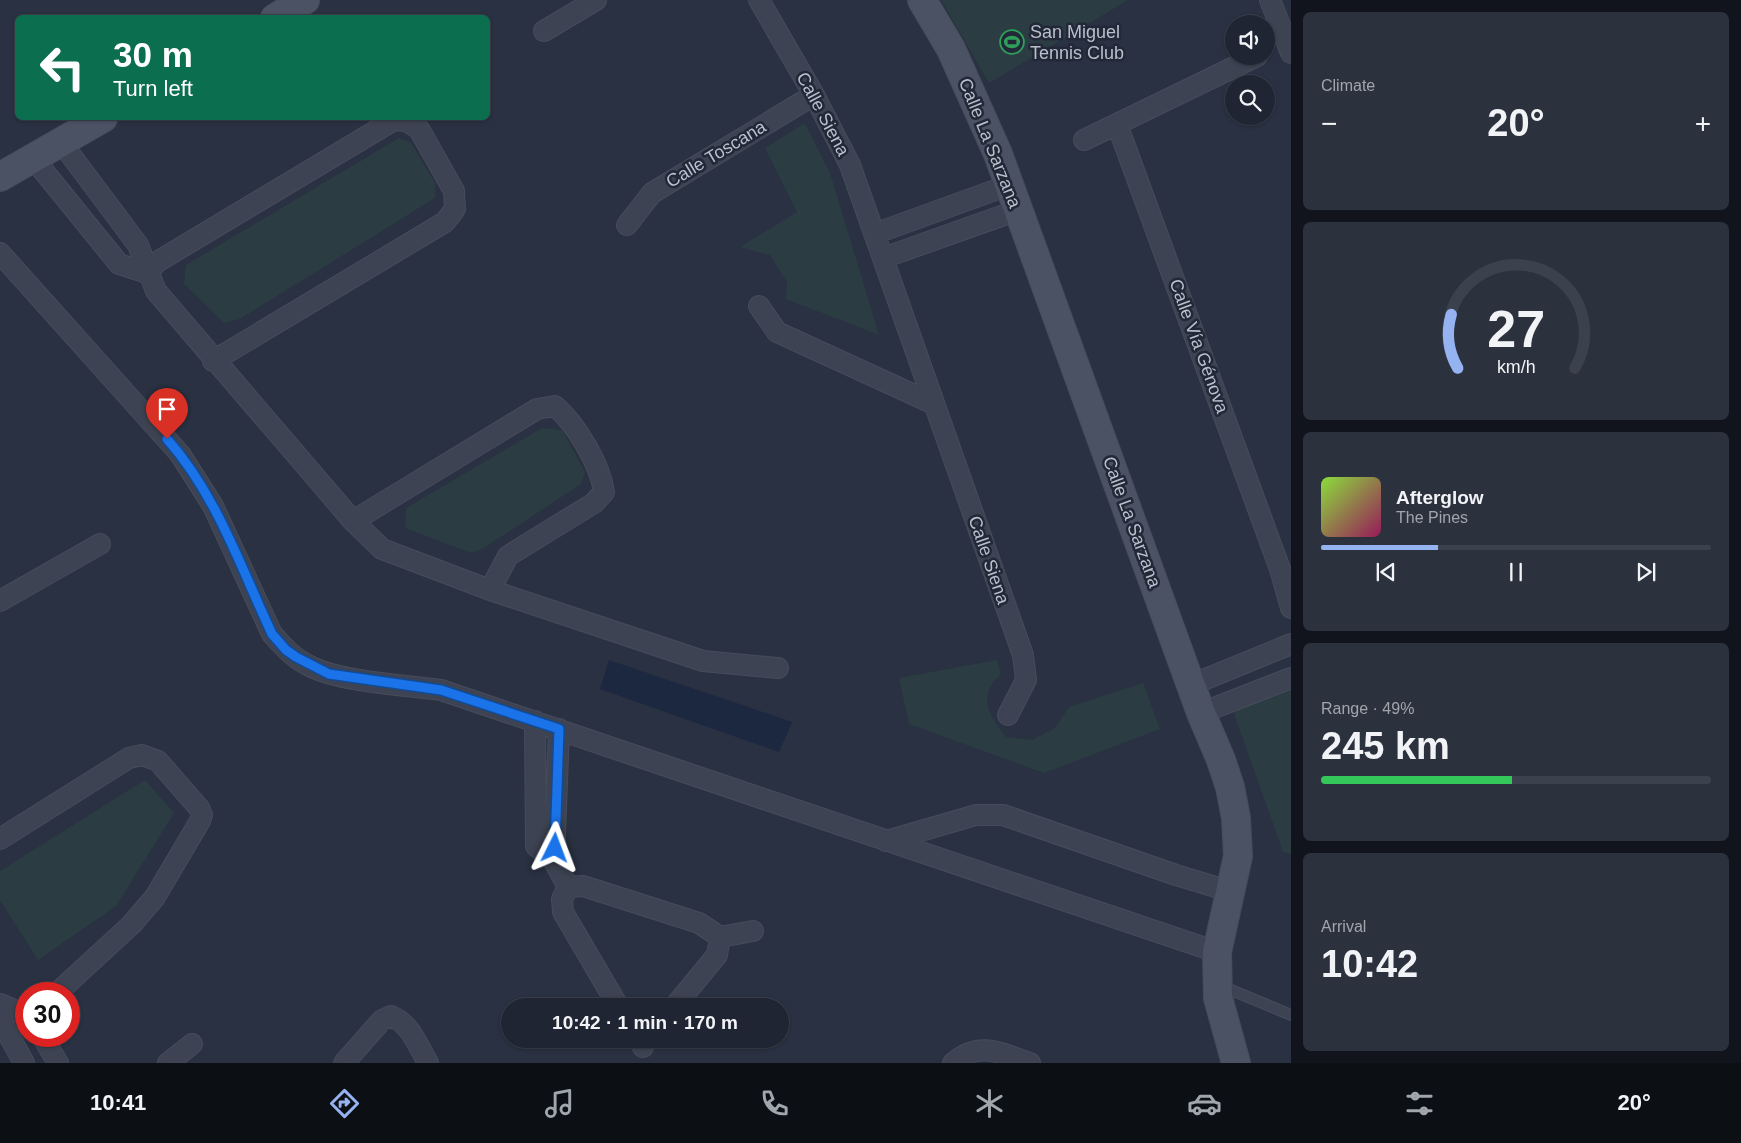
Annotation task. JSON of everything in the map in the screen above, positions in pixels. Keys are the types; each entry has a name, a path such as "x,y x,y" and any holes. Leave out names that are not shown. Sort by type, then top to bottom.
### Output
{"street":[{"path":"280,15 305,0"},
{"path":"544,31 596,0"},
{"name":"Calle Siena","path":"759,0 814,95 850,164 1023,655 1026,680 1008,715"},
{"name":"Calle La Sarzana","path":"922,0 951,49 977,105 1009,185 1201,713 1224,769 1236,818 1238,856 1217,952 1218,984 1223,1022 1236,1063"},
{"path":"1270,0 1289,48 1275,50"},
{"path":"1084,140 1238,65"},
{"name":"Calle Toscana","path":"627,225 652,193 814,95"},
{"path":"0,177 100,120"},
{"path":"147,273 157,262 394,120 406,121 418,129 454,191 455,209 445,222 213,361"},
{"name":"Calle Vía Génova","path":"1117,124 1286,566 1291,608"},
{"path":"61,142 138,245 147,273 156,291 213,361 353,521 382,549 490,590 704,661 778,668"},
{"path":"33,158 119,264 147,273"},
{"path":"874,234 1009,185"},
{"path":"883,258 1018,210"},
{"path":"0,253 180,454 213,506 272,634 286,650 306,664 329,674 441,690 1217,952"},
{"path":"759,306 777,332 934,404"},
{"path":"353,521 537,408 555,406 568,418 602,476 604,492 594,503 508,556 490,590"},
{"path":"0,601 100,544"},
{"path":"1191,685 1291,644"},
{"path":"1201,713 1291,678"},
{"path":"535,721 536,846 554,861 568,887"},
{"path":"554,861 559,729"},
{"path":"0,839 129,758 142,755 158,761 199,808 202,815 200,821 155,897 132,924 69,982"},
{"path":"886,841 976,814 1002,815 1176,875 1229,891"},
{"path":"568,887 583,886 699,922 720,937 753,931"},
{"path":"568,887 562,900 563,912 613,998"},
{"path":"682,998 717,956 720,937"},
{"path":"0,1004 15,1012"},
{"path":"344,1063 382,1020 391,1016 400,1019 408,1029 428,1063"},
{"path":"15,1020 2,1024 24,1063"},
{"path":"168,1063 192,1044"},
{"path":"49,1047 58,1063"},
{"path":"953,1063 961,1056 976,1049 991,1050 1030,1063"}],"lane":[{"path":"1218,984 1291,1015"}],"shaded area":[{"name":"San Miguel Tennis Club","path":"941,0 1128,0 989,83"},
{"path":"805,123 830,173 879,335 786,299 787,282 770,255 740,247 797,212 765,148"},
{"path":"399,138 411,143 435,183 435,198 240,319 224,323 184,284 186,265"},
{"path":"542,428 562,430 585,472 581,484 484,548 471,553 405,528 406,508"},
{"path":"997,660 1001,674 993,682 987,698 990,713 1006,737 1032,740 1055,728 1069,707 1143,683 1160,729 1044,773 909,724 899,678"},
{"path":"1291,683 1291,854 1283,852 1232,708"},
{"path":"145,780 174,813 116,906 38,960 0,900 0,871"}],"water":[{"path":"609,660 792,722 779,752 600,689"}],"place":[{"name":"San Miguel Tennis Club","path":"1012,42"}],"route":[{"path":"167,439 180,454 213,506 272,634 286,650 306,664 329,674 441,690 559,729 555,848"}]}
